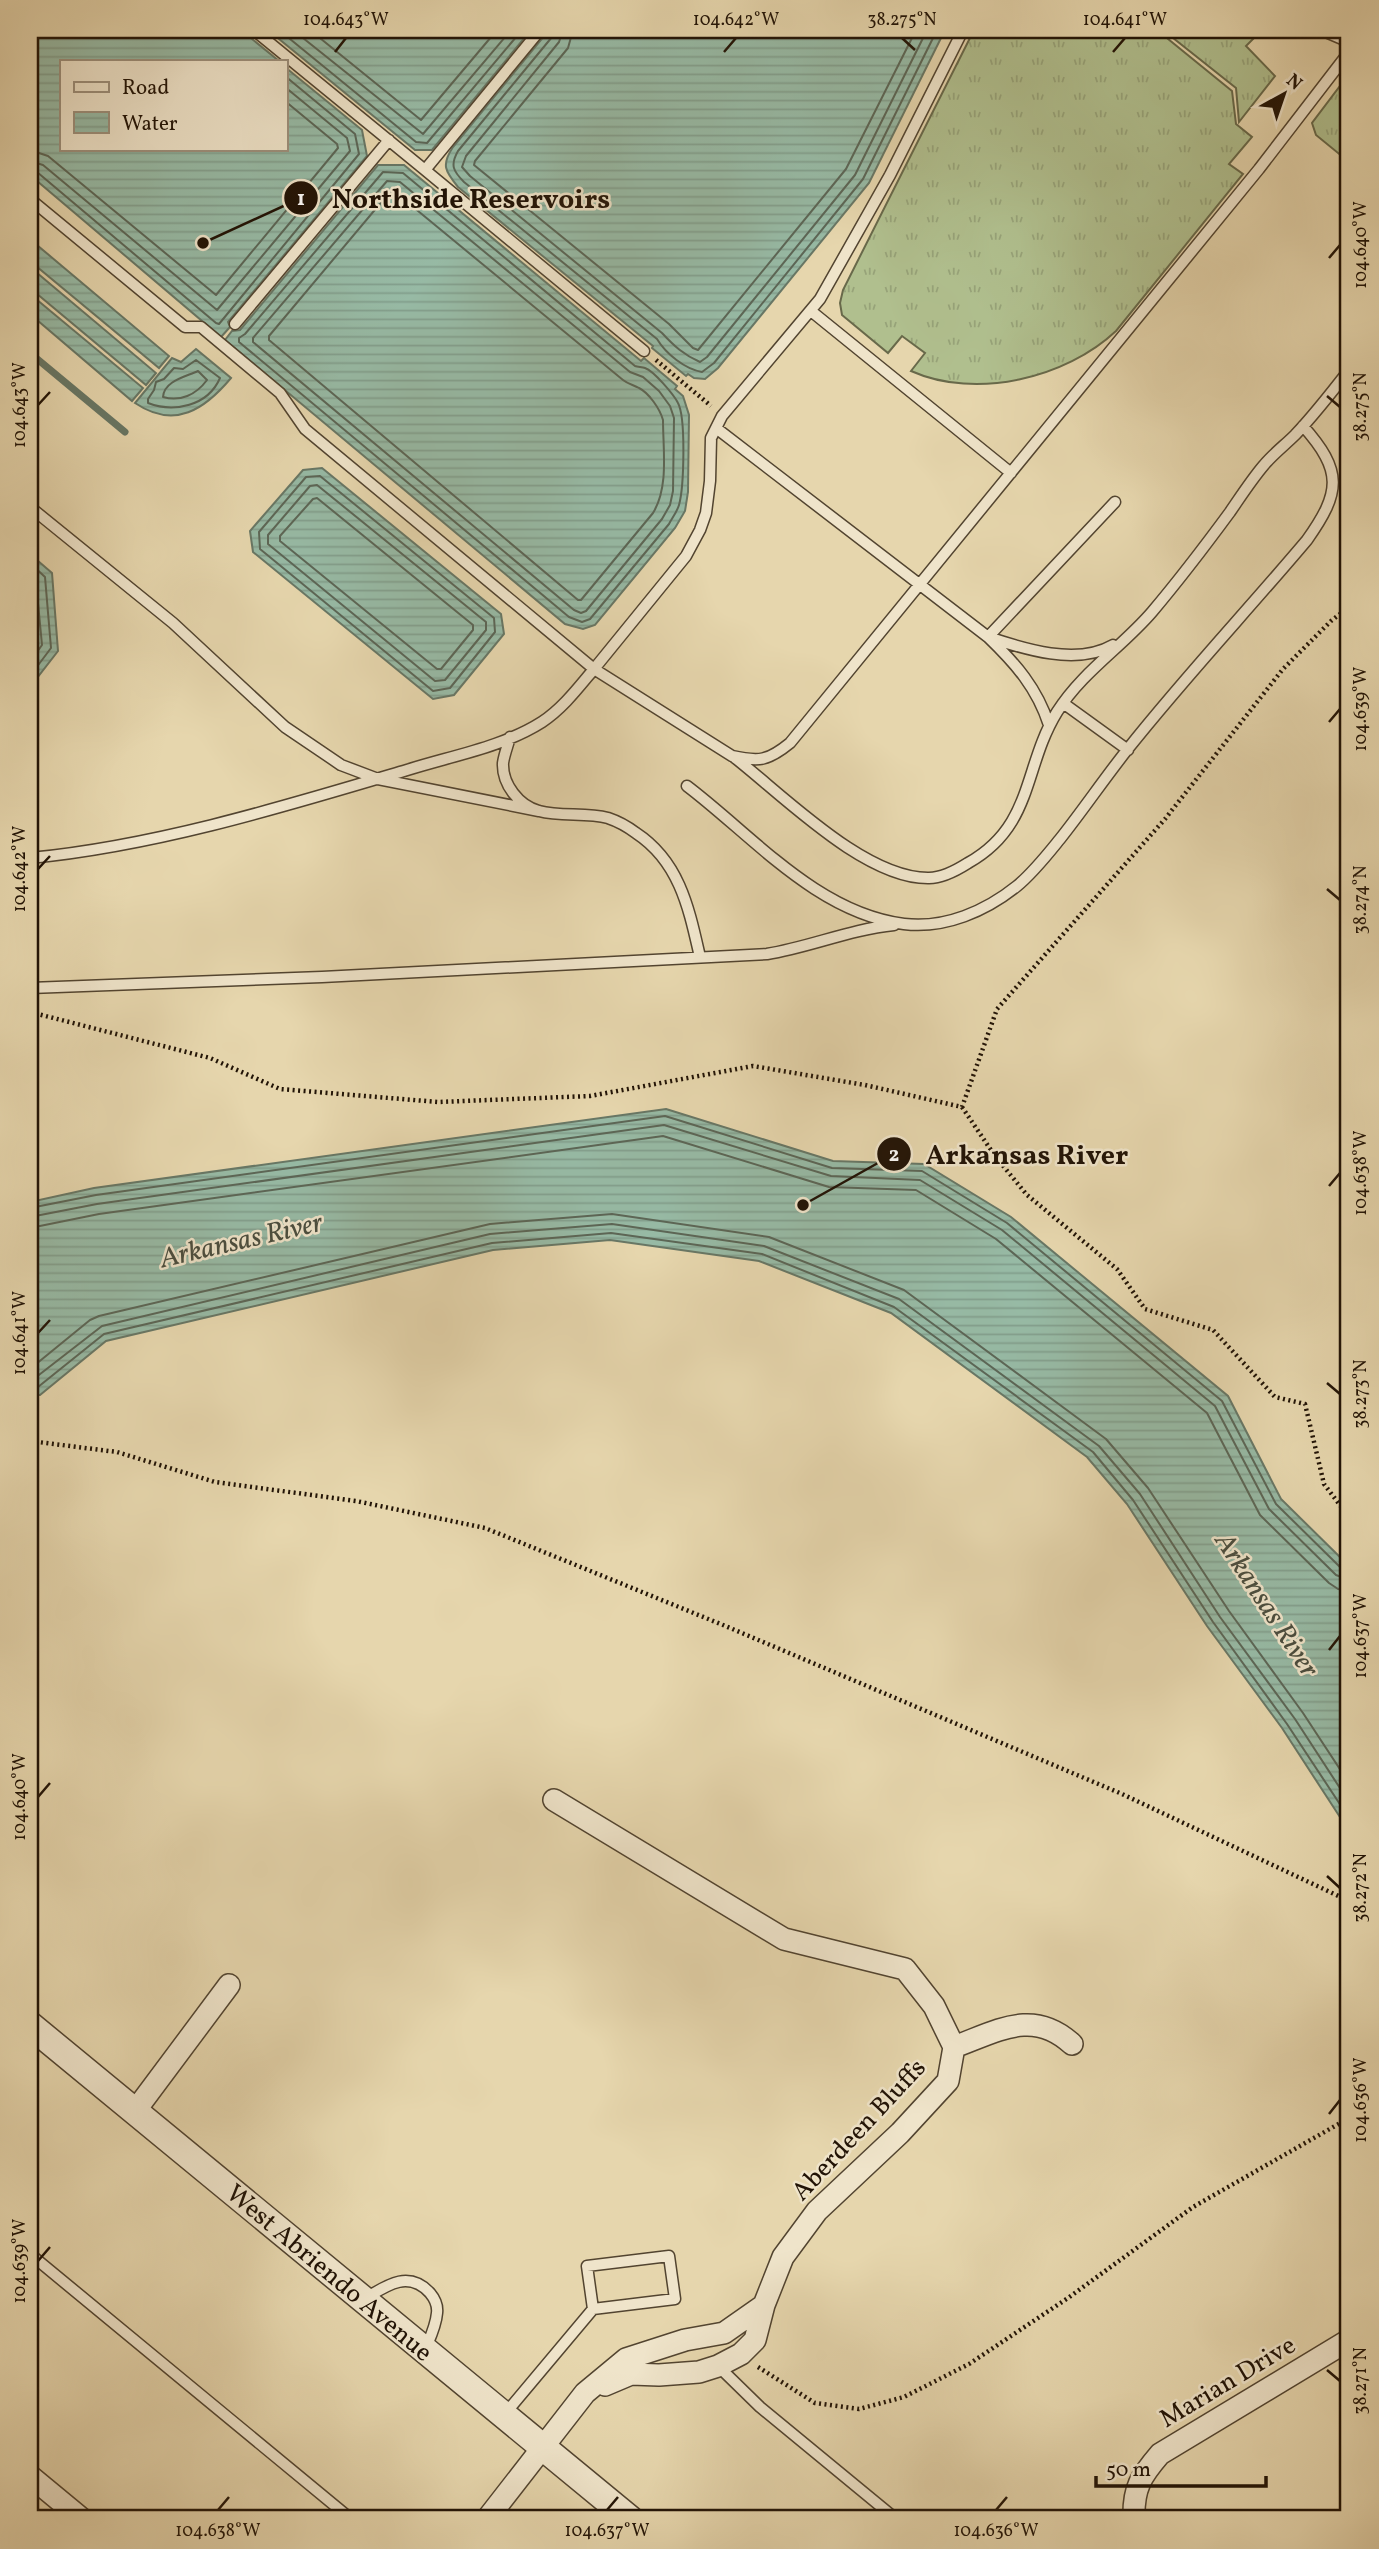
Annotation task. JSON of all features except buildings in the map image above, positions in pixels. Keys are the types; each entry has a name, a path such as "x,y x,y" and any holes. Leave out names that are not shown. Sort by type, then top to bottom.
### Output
{"street":[{"name":"Aberdeen Bluffs","path":"554,1800 784,1939 905,1969 934,2006 954,2047 948,2081 900,2133 817,2211 783,2257 764,2305 755,2340 741,2354"},
{"path":"135,2111 229,1985"},
{"path":"954,2047 1023,2024 1045,2026 1072,2044"},
{"name":"West Abriendo Avenue","path":"30,2025 630,2519"},
{"path":"487,2519 585,2393 626,2359 685,2340 724,2333 764,2305"},
{"name":"Marian Drive","path":"1134,2519 1133,2498 1143,2474 1160,2454 1349,2340"},
{"path":"585,2393 631,2374 699,2372 741,2354"},
{"path":"30,2476 82,2519"}],"lane":[{"path":"254,30 644,351"},
{"path":"425,170 540,30"},
{"path":"30,858 189,830 378,779 510,737 540,723 563,705 686,556 701,530 706,513 712,438 722,416 811,311 845,258 963,30"},
{"path":"1321,30 1349,42"},
{"path":"732,756 755,761 774,756 790,744 1259,169 1349,52"},
{"path":"235,324 389,140"},
{"path":"30,199 185,327 201,327 279,393 305,429 594,670 732,756 846,847 888,870 931,878 956,870 978,858 1001,836 1016,817 1049,725 1063,703 1084,677 1149,615 1197,556 1265,464 1303,426 1349,370"},
{"path":"811,311 1011,473"},
{"path":"30,988 322,977 777,952 797,949 873,927 928,925 958,919 990,905 1018,885 1044,859 1128,750 1307,540 1326,513 1332,491 1331,466 1322,447 1303,426"},
{"path":"716,428 988,637 1030,682 1049,725"},
{"path":"988,637 1115,502"},
{"path":"30,507 173,624 285,727 341,765 378,779 539,811 608,818 636,833 658,851 678,878 689,906 700,957"},
{"path":"988,637 1020,648 1081,654 1107,648 1127,636"},
{"path":"1063,703 1128,750"},
{"path":"510,737 503,764 506,781 519,800 539,811"},
{"path":"687,786 818,890 842,904 904,924"},
{"path":"30,2254 351,2519"},
{"path":"504,2415 593,2309 675,2299 669,2256 587,2266 593,2309"},
{"path":"363,2300 390,2284 404,2280 415,2282 428,2290 436,2300 438,2310 436,2323 425,2350"},
{"path":"718,2366 760,2407 896,2519"}],"path":[{"path":"644,351 722,416"},
{"path":"962,1107 997,1009 1165,819 1283,669 1331,621 1349,607"},
{"path":"30,1012 210,1058 280,1089 438,1102 576,1096 753,1066 865,1085 962,1107 995,1156 1027,1195 1118,1269 1145,1309 1213,1330 1275,1397 1305,1404 1324,1483 1349,1517"},
{"path":"30,1441 117,1452 215,1482 356,1501 485,1528 723,1625 1110,1789 1349,1901"},
{"path":"741,2354 775,2380 815,2403 859,2409 904,2397 969,2364 1068,2298 1193,2207 1349,2118"}],"green space":[{"path":"974,30 1157,30 1232,91 1236,124 1252,137 1229,164 1243,174 1116,331 1096,347 1046,372 1019,380 963,384 936,380 911,371 925,353 902,336 888,353 842,315 840,303 843,290"},
{"path":"1163,30 1262,30 1246,46 1275,76 1239,122 1236,88"},
{"path":"1349,74 1349,162 1316,135 1312,123"}],"water":[{"path":"30,30 241,30 278,60 60,60 60,150 287,150 287,69 362,130 367,156 228,322 230,327 221,337 30,175"},
{"path":"268,30 531,30 432,150 415,150"},
{"path":"549,30 945,30 869,183 718,368 705,379 694,378 688,374 686,376 458,187 446,168 453,147"},
{"path":"378,165 404,165 641,361 644,358 677,386 675,389 683,396 689,415 688,492 685,511 675,528 595,625 583,629 565,624 225,340 232,331 240,330"},
{"path":"31,240 169,356 159,368 30,261"},
{"path":"30,267 156,373 146,385 30,288"},
{"path":"30,294 143,388 132,401 30,314"},
{"path":"196,349 231,378 211,399 200,407 176,415 163,415 135,403 172,358 181,362"},
{"path":"322,468 501,614 504,634 454,695 433,699 253,552 250,531 303,470"},
{"path":"30,554 52,573 58,651 30,687"},
{"path":"666,1109 833,1161 924,1164 1011,1217 1228,1396 1281,1499 1349,1566 1349,1831 1282,1728 1207,1626 1127,1504 1087,1457 891,1313 759,1261 610,1240 493,1250 106,1341 40,1395 30,1395 30,1202 94,1188"}],"waterway":[{"path":"30,353 125,432"}],"place":[{"name":"Northside Reservoirs","path":"203,243"},
{"name":"Arkansas River","path":"803,1205"}]}
